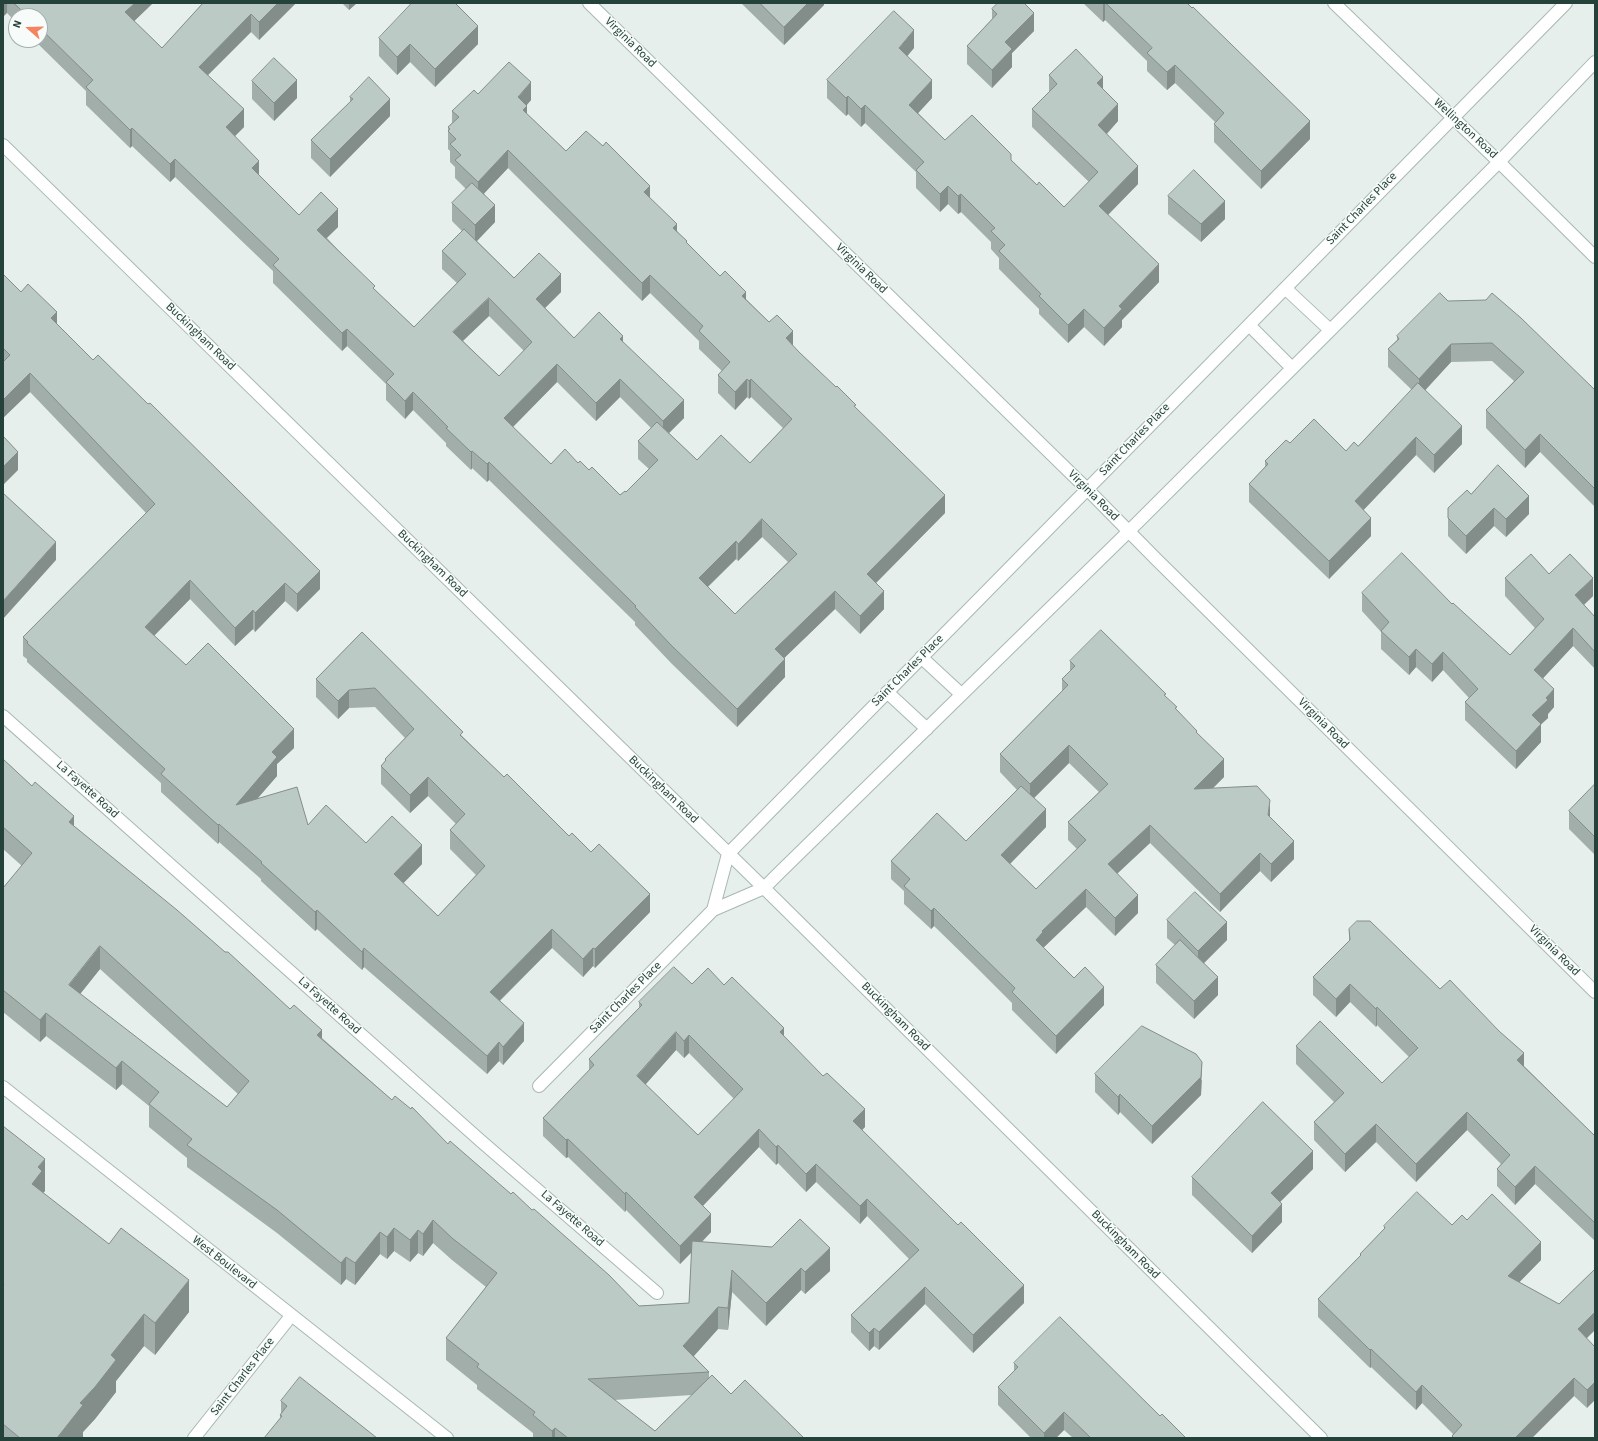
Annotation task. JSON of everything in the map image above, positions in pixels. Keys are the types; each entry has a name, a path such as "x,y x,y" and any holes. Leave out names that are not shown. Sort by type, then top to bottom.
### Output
{"street":[{"name":"Virginia Road","path":"589,3 1087,489 1128,532 1595,992"},
{"name":"Wellington Road","path":"1334,3 1595,257"},
{"name":"Saint Charles Place","path":"713,910 728,854 1566,3"},
{"name":"Saint Charles Place","path":"539,1086 713,910 764,888 1128,532 1499,162 1595,62"},
{"name":"Buckingham Road","path":"3,145 764,888 1321,1438"},
{"path":"1285,288 1330,330"},
{"path":"1248,325 1292,368"},
{"path":"921,657 962,694"},
{"path":"887,692 927,729"},
{"name":"La Fayette Road","path":"3,716 482,1142 657,1293"},
{"name":"West Boulevard","path":"3,1087 446,1438"},
{"name":"Saint Charles Place","path":"194,1438 291,1316"}],"building":[{"path":"14,3 135,3 125,12 162,48 203,3 278,3 259,22 251,14 199,67 244,109 226,127 259,161 252,168 299,215 321,192 338,209 317,230 375,286 373,288 414,327 466,274 442,251 464,229 514,278 539,253 561,274 536,299 574,338 599,312 623,336 620,339 684,400 663,421 620,379 596,403 557,364 504,418 551,464 565,449 578,463 580,461 589,470 592,467 620,495 625,491 626,492 658,460 638,441 657,422 697,460 721,435 750,463 792,419 751,379 749,381 747,379 735,392 718,375 730,362 699,331 703,326 650,275 642,283 508,150 478,182 455,160 461,155 450,144 456,139 448,131 450,129 448,127 459,117 452,111 474,90 478,94 509,62 531,82 518,97 527,106 523,110 566,151 586,131 603,146 606,142 650,186 644,192 677,224 673,228 687,241 686,242 720,276 725,271 746,292 742,296 769,322 777,315 793,331 786,338 799,352 836,387 837,386 856,405 854,406 945,495 867,574 884,591 860,616 835,591 775,649 785,659 737,709 671,645 635,607 636,606 489,462 487,464 472,451 471,452 446,428 448,427 413,392 405,401 386,382 394,374 347,329 342,333 273,265 279,259 175,159 170,164 132,128 130,130 86,87 93,80 48,36 48,8 19,8","holes":["489,298 532,342 499,376 453,332","762,519 797,554 735,614 699,578 736,541 738,544"]},
{"path":"412,3 455,3 478,26 435,69 410,44 397,57 379,38"},
{"path":"760,3 808,3 784,27"},
{"path":"998,3 1024,3 1034,13 1005,42 1012,49 992,70 967,46 997,14 992,9"},
{"path":"1106,3 1187,3 1192,8 1193,7 1310,121 1261,171 1214,124 1224,113 1175,65 1167,72 1147,53 1152,48"},
{"path":"894,11 914,30 899,48 932,80 909,105 945,140 972,115 1011,154 1011,160 1037,185 1039,182 1064,207 1098,172 1032,109 1057,84 1049,75 1076,49 1103,77 1097,83 1118,104 1098,125 1138,166 1099,206 1159,264 1119,306 1122,309 1104,328 1084,309 1068,325 1039,296 1041,294 999,251 1005,245 991,231 995,228 961,194 958,196 948,186 940,194 916,170 924,162 865,105 861,109 848,96 846,98 827,80"},
{"path":"274,58 297,80 274,103 252,81"},
{"path":"369,77 390,99 330,159 311,140 353,99 350,97"},
{"path":"1194,170 1225,201 1201,224 1168,196"},
{"path":"472,183 495,205 475,225 452,203"},
{"path":"3,274 21,292 28,284 57,312 51,318 93,360 98,355 148,404 150,403 320,571 297,594 285,583 255,613 253,610 235,628 190,580 145,627 186,665 208,643 294,729 272,752 277,757 236,805 297,787 308,825 326,805 366,843 392,816 422,845 394,874 438,916 485,866 450,830 465,814 428,777 410,795 381,766 386,760 385,759 414,729 375,688 349,690 338,701 316,679 362,632 463,732 460,735 504,777 507,774 569,836 572,833 591,852 599,844 650,894 583,959 552,929 490,992 524,1023 503,1047 499,1042 487,1056 364,948 362,952 317,910 315,912 261,863 262,862 161,774 165,769 27,643 28,642 23,637 155,504 30,373 3,400 3,362 10,355 3,348"},
{"path":"1440,293 1448,301 1486,300 1492,293 1521,318 1595,390 1595,489 1540,434 1525,450 1486,410 1524,372 1492,343 1451,344 1419,379 1388,349 1399,339 1397,336"},
{"path":"1418,383 1462,426 1434,455 1416,437 1355,501 1371,518 1329,561 1249,484 1268,464 1265,461 1286,440 1290,443 1314,419 1346,451 1354,442 1358,446"},
{"path":"3,436 18,452 3,467"},
{"path":"1498,465 1529,496 1506,519 1494,508 1466,536 1448,518 1448,508 1467,490 1471,494"},
{"path":"3,493 56,542 3,601"},
{"path":"1402,553 1452,604 1453,603 1510,655 1544,619 1505,578 1531,554 1549,574 1570,554 1593,578 1575,595 1595,617 1595,652 1573,628 1534,670 1554,689 1546,698 1548,700 1532,715 1541,724 1516,751 1465,702 1478,689 1443,652 1432,664 1416,649 1409,657 1381,631 1389,622 1362,593"},
{"path":"1101,630 1166,694 1164,695 1177,707 1175,708 1197,731 1196,732 1224,759 1194,789 1257,786 1270,800 1268,815 1294,841 1271,864 1260,853 1220,894 1150,825 1108,864 1138,895 1115,918 1086,889 1042,931 1043,932 1036,940 1074,978 1085,967 1104,987 1056,1036 1012,992 1015,988 934,908 931,911 904,886 910,879 891,861 937,813 966,841 1021,786 1046,809 1001,855 1036,889 1086,840 1068,822 1108,784 1069,745 1030,784 1000,754 1068,685 1062,679 1075,666 1070,661"},
{"path":"3,759 32,786 35,782 74,816 69,822 177,910 225,952 228,952 290,1009 294,1005 322,1030 317,1035 392,1100 395,1096 411,1109 412,1107 448,1144 450,1141 511,1194 513,1192 532,1210 534,1209 609,1275 639,1306 689,1303 692,1241 772,1247 800,1219 830,1248 805,1272 801,1268 766,1303 732,1270 728,1308 718,1307 683,1346 709,1372 588,1379 655,1431 712,1375 731,1394 745,1380 804,1438 568,1438 555,1428 552,1431 533,1415 535,1412 477,1367 479,1364 446,1338 497,1273 452,1238 433,1220 423,1234 418,1230 410,1240 394,1228 387,1237 380,1232 355,1263 346,1257 341,1263 277,1210 187,1145 192,1139 149,1104 159,1092 122,1061 116,1068 46,1013 40,1020 3,990 3,888 32,853 3,827","holes":["100,946 249,1081 227,1107 69,985"]},
{"path":"1595,784 1595,837 1569,811"},
{"path":"1195,892 1227,922 1198,951 1167,920"},
{"path":"1357,921 1370,921 1440,989 1450,980 1499,1031 1524,1053 1517,1060 1595,1136 1595,1223 1535,1166 1515,1187 1497,1169 1510,1155 1467,1112 1416,1164 1376,1124 1345,1154 1314,1122 1344,1093 1296,1046 1320,1021 1382,1083 1418,1048 1377,1007 1376,1009 1350,984 1336,999 1313,977 1350,940 1349,929"},
{"path":"1180,940 1218,977 1194,1001 1156,965"},
{"path":"674,967 692,984 708,968 724,985 732,977 784,1028 780,1032 823,1076 827,1073 865,1109 853,1121 958,1225 961,1222 1024,1285 973,1335 925,1287 879,1332 874,1328 869,1333 851,1315 919,1250 867,1199 860,1206 816,1164 806,1174 778,1145 776,1147 759,1129 694,1197 711,1214 680,1246 626,1192 625,1194 568,1139 566,1140 543,1118 594,1065 589,1059 642,1005 639,1002","holes":["676,1032 684,1041 689,1035 743,1089 698,1135 637,1076"]},
{"path":"1142,1026 1196,1054 1202,1062 1201,1077 1152,1126 1120,1094 1118,1097 1095,1074"},
{"path":"1263,1102 1313,1151 1271,1193 1282,1204 1252,1236 1192,1177"},
{"path":"3,1126 45,1159 38,1167 42,1171 32,1184 109,1244 121,1228 189,1280 155,1323 144,1314 111,1355 116,1360 95,1387 80,1403 83,1405 57,1438 20,1438 3,1424"},
{"path":"1417,1192 1452,1225 1462,1215 1467,1220 1492,1194 1541,1242 1508,1276 1559,1304 1595,1269 1595,1312 1578,1329 1595,1347 1595,1382 1587,1390 1574,1378 1516,1437 1517,1438 1454,1438 1452,1436 1462,1425 1422,1385 1416,1392 1318,1299 1361,1255 1360,1254 1385,1228 1384,1226"},
{"path":"1060,1317 1160,1416 1162,1414 1186,1438 1091,1438 1064,1412 1044,1433 998,1387 1018,1367 1014,1363"},
{"path":"300,1377 377,1438 264,1438 282,1416 280,1415 287,1406 281,1401"}]}
